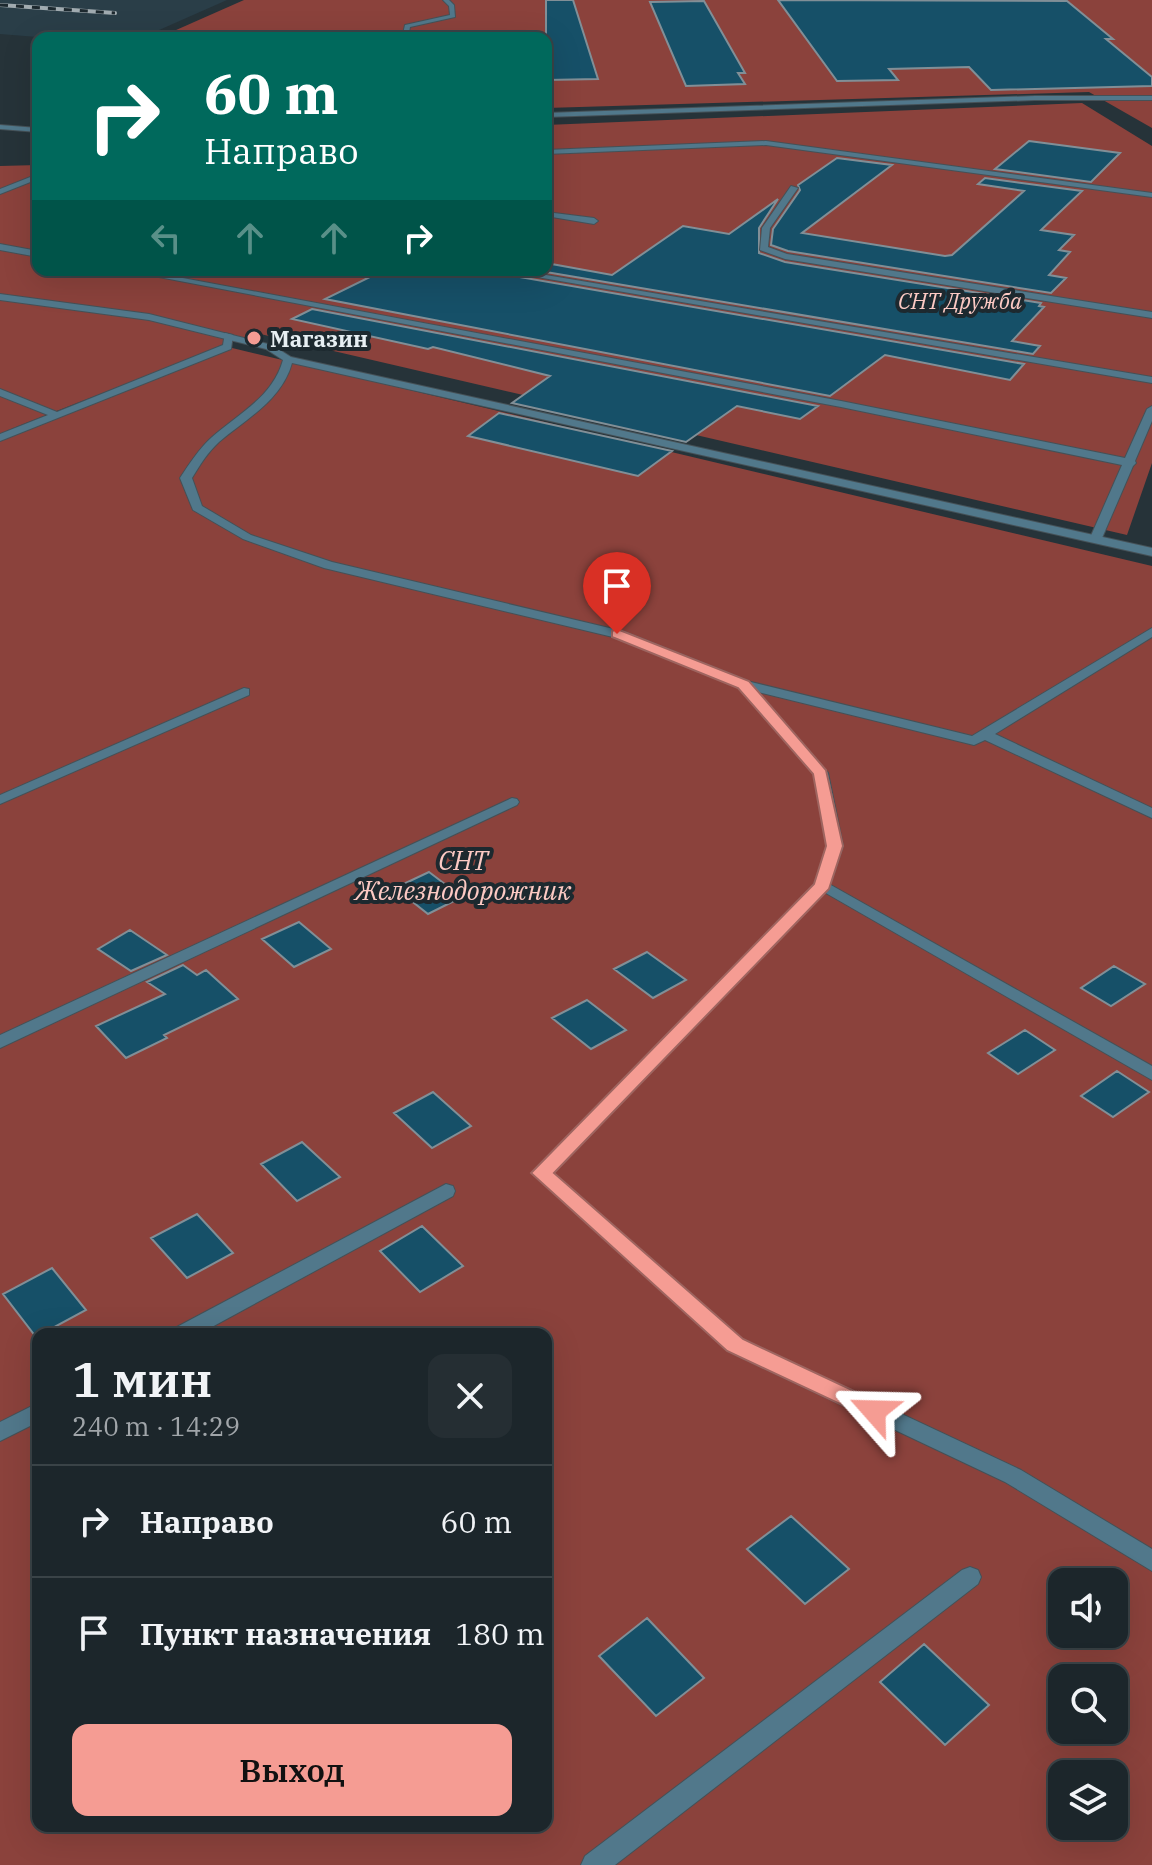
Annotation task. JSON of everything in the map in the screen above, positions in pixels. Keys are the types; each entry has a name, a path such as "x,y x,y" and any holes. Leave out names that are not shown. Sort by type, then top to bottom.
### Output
{"street":[{"path":"406,32 407,26 453,16 452,6 446,0"},
{"path":"1091,97 1152,105"},
{"path":"552,115 1091,97 1152,98"},
{"path":"0,127 32,130"},
{"path":"552,152 766,143 1152,195"},
{"path":"0,192 32,179"},
{"path":"11,188 24,190"},
{"path":"794,188 766,228 763,248 785,256 1152,315"},
{"path":"552,215 594,221"},
{"path":"0,247 32,253"},
{"path":"158,276 825,401 1131,463"},
{"path":"536,276 1152,380"},
{"path":"0,297 149,317 269,347 288,359 1152,552"},
{"path":"0,438 228,347 228,335"},
{"path":"288,359 287,371 261,402 204,450 186,478 197,508 247,537 328,565 617,634 743,684 974,741 1152,632"},
{"path":"0,392 56,415"},
{"path":"1096,538 1152,409"},
{"path":"743,684 821,773 835,846 822,885 541,1173 735,1345 1013,1476 1152,1561"},
{"path":"0,800 244,692"},
{"path":"985,735 1152,814"},
{"path":"0,1042 512,802"},
{"path":"822,885 1152,1074"},
{"path":"193,1328 446,1191"},
{"path":"0,1432 32,1415"},
{"path":"594,1865 970,1577"}],"shaded area":[{"path":"0,0 227,0 155,32 32,32 32,37 0,34"}],"green space":[{"path":"244,0 1152,0 1152,128 1089,92 552,108 552,32 172,32"},
{"name":"СНТ Железнодорожник","path":"1082,103 1152,146 1152,463 1127,535 256,333 3,432 228,347 1152,566 1152,1865 0,1865 0,166 32,165 32,276 552,276 552,125"}],"building":[{"path":"546,0 573,0 598,79 552,80 552,32 546,32"},
{"path":"778,0 1067,1 1152,77 1152,86 991,90 969,67 889,69 898,80 837,81"},
{"path":"704,1 745,73 738,73 745,84 686,86 650,2"},
{"path":"1029,141 1120,153 1091,182 995,169"},
{"path":"837,158 892,165 802,233 952,255 1024,191 978,184 985,178 1082,191 1041,230 1074,235 1059,250 1070,252 1049,275 1066,278 1051,293 788,251 771,245 773,229 800,190 798,185"},
{"path":"778,199 759,228 759,253 785,262 1041,303 1039,306 1044,307 1012,341 1040,346 1033,354 552,273 552,264 612,275 683,226 729,234"},
{"path":"372,276 513,276 1024,364 1010,380 885,355 830,396 325,299"},
{"path":"312,309 818,406 800,419 737,406 686,442 512,403 550,376 433,347 428,349 292,319"},
{"path":"499,413 672,451 638,476 468,436"},
{"path":"429,872 462,897 428,914 395,888"},
{"path":"299,922 331,949 294,967 262,939"},
{"path":"130,930 167,955 131,971 98,949"},
{"path":"647,952 686,980 653,998 614,969"},
{"path":"183,965 197,975 206,970 238,999 164,1035 167,1038 126,1058 96,1026 165,994 147,982"},
{"path":"1114,966 1145,984 1111,1006 1081,988"},
{"path":"587,1000 626,1030 591,1049 552,1018"},
{"path":"1025,1030 1055,1050 1018,1074 988,1053"},
{"path":"1117,1071 1149,1092 1113,1117 1081,1096"},
{"path":"433,1092 471,1126 432,1148 394,1113"},
{"path":"302,1142 340,1177 297,1201 261,1164"},
{"path":"197,1214 233,1253 187,1278 151,1238"},
{"path":"422,1226 463,1266 420,1292 380,1251"},
{"path":"52,1268 86,1310 53,1328 32,1328 32,1332 3,1294"},
{"path":"791,1516 849,1569 805,1604 747,1549"},
{"path":"647,1618 704,1678 656,1716 599,1656"},
{"path":"924,1644 989,1705 945,1745 880,1682"}],"railway":[{"path":"0,5 115,13"}],"place":[{"name":"Магазин","path":"254,338"}],"route":[{"path":"617,634 743,684 821,773 835,846 822,885 541,1173 735,1345 874,1411"}],"park label":[{"name":"СНТ Дружба","path":"960,300"}]}
